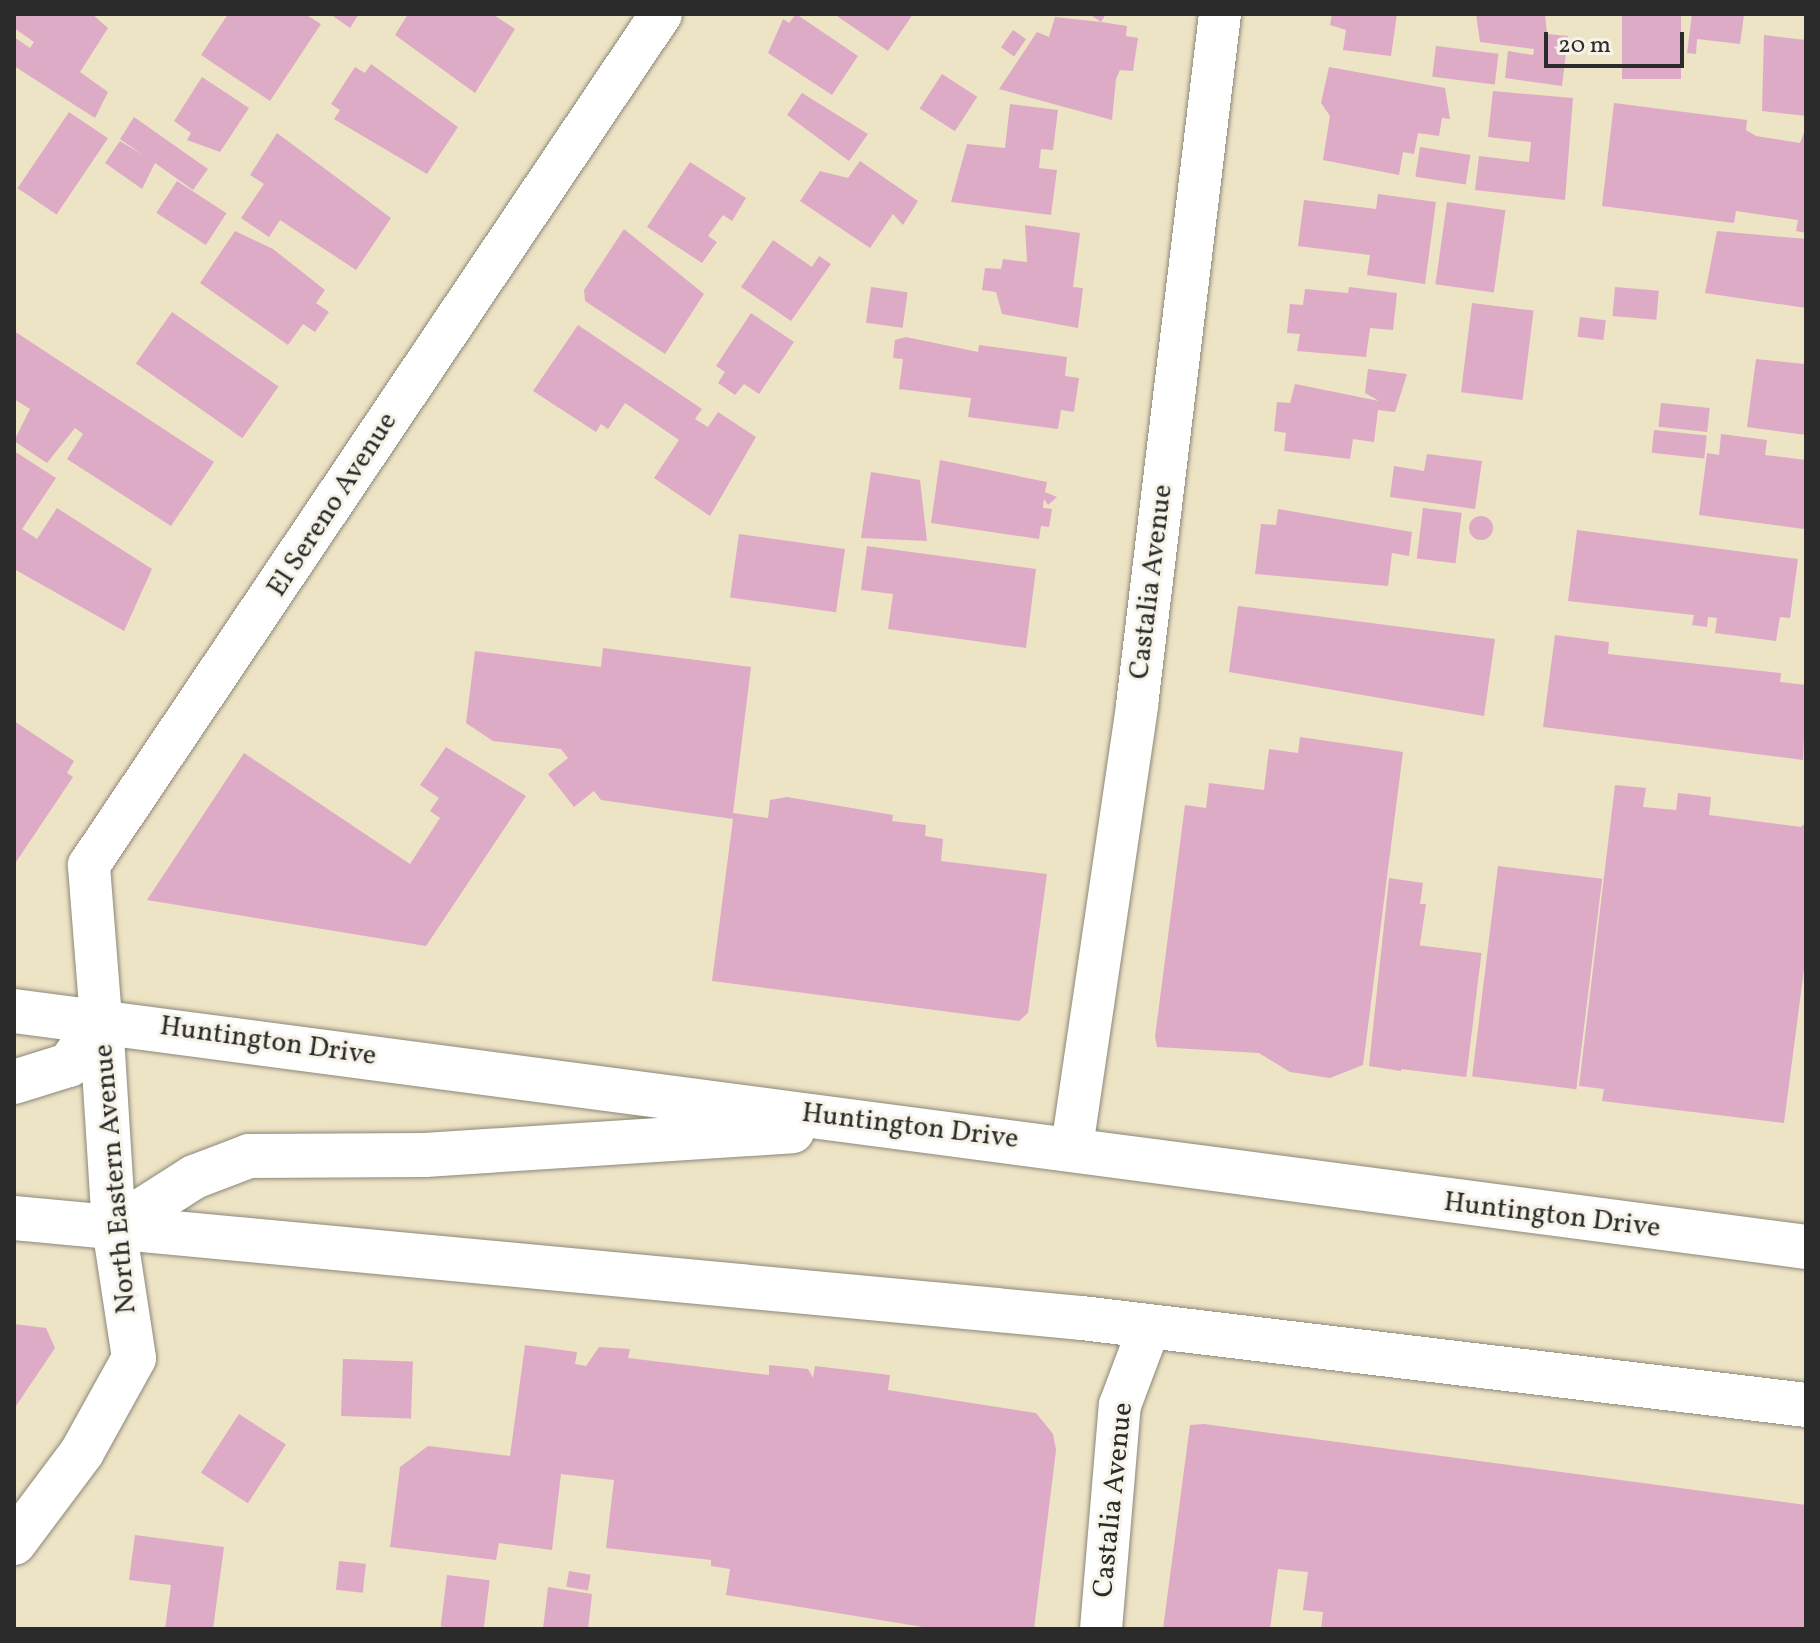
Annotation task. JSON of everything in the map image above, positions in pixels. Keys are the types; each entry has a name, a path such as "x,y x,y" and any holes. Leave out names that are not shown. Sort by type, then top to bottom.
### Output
{"main road":[{"name":"Huntington Drive","path":"14,1011 101,1019 1072,1147 1274,1182 1806,1247"},
{"path":"14,1082 69,1065 101,1019"},
{"name":"North Eastern Avenue","path":"14,1543 82,1452 134,1358 114,1228 101,1019"},
{"path":"114,1228 194,1177 249,1156 425,1155 891,1125"},
{"path":"14,1218 1149,1328 1806,1405"}],"street":[{"name":"El Sereno Avenue","path":"101,1019 89,865 661,14"},
{"name":"Castalia Avenue","path":"1072,1147 1137,705 1220,14"},
{"name":"Castalia Avenue","path":"1101,1629 1120,1405 1149,1328"}],"building":[{"path":"14,14 92,14 108,28 80,72 108,92 95,118 14,66 14,37 30,48 34,42 14,28"},
{"path":"228,14 305,14 321,24 270,101 201,55"},
{"path":"330,14 359,14 350,28"},
{"path":"408,14 494,15 515,29 475,93 395,35"},
{"path":"796,14 858,56 832,95 768,53 783,19 789,23"},
{"path":"834,14 913,14 888,51"},
{"path":"1089,14 1106,14 1101,22"},
{"path":"1332,14 1397,14 1391,56 1343,50 1346,30 1330,25"},
{"path":"1476,14 1545,14 1547,34 1568,36 1562,86 1505,78 1508,51 1533,55 1534,49 1480,42"},
{"path":"1622,14 1681,14 1681,79 1622,79"},
{"path":"1692,14 1744,15 1740,44 1697,39 1696,54 1687,53"},
{"path":"1055,17 1127,26 1126,36 1138,38 1133,71 1120,70 1116,79 1112,120 999,89 1037,32 1049,37"},
{"path":"1013,30 1026,39 1014,56 1001,47"},
{"path":"1764,35 1806,40 1806,116 1762,111"},
{"path":"1436,46 1499,54 1495,84 1432,77"},
{"path":"371,64 458,127 427,174 334,119 340,110 331,104 355,67 365,73"},
{"path":"1329,67 1445,88 1450,119 1442,118 1439,136 1418,133 1414,154 1403,152 1399,175 1323,160 1330,116 1321,103"},
{"path":"942,74 977,97 955,131 920,108"},
{"path":"202,77 249,108 220,152 187,140 191,133 174,121"},
{"path":"1493,91 1573,98 1565,200 1475,190 1479,156 1529,162 1531,142 1488,137"},
{"path":"802,93 868,134 849,161 787,115"},
{"path":"1614,103 1747,120 1746,130 1756,136 1800,143 1806,127 1806,233 1796,231 1798,220 1736,211 1734,223 1602,206"},
{"path":"1010,104 1058,110 1053,150 1041,149 1039,168 1057,170 1051,215 951,202 967,144 1005,148"},
{"path":"69,112 108,138 57,215 18,188"},
{"path":"134,117 208,169 193,190 155,163 142,189 105,163 120,141 143,155 120,139"},
{"path":"277,133 391,218 356,270 280,220 269,237 241,218 264,184 250,175"},
{"path":"1420,147 1470,155 1466,185 1415,177"},
{"path":"860,161 918,201 903,225 893,214 870,248 800,201 820,171 848,178"},
{"path":"690,162 746,198 732,221 723,215 708,236 717,242 702,263 647,227"},
{"path":"177,181 226,213 206,245 156,213"},
{"path":"1378,194 1436,202 1425,284 1367,275 1370,255 1298,246 1304,200 1376,209"},
{"path":"1447,202 1505,210 1494,292 1435,284"},
{"path":"1025,225 1080,233 1073,287 1083,288 1078,328 1002,314 996,292 982,290 985,268 1001,269 1003,259 1027,262"},
{"path":"624,229 704,294 665,354 585,301 584,290"},
{"path":"235,231 273,249 325,290 316,303 329,312 315,332 303,324 288,345 200,283"},
{"path":"1717,231 1806,239 1806,308 1705,293"},
{"path":"773,240 812,267 819,256 831,264 791,321 741,287"},
{"path":"871,287 908,292 903,328 866,323"},
{"path":"1349,287 1397,293 1393,330 1370,328 1366,357 1297,351 1300,334 1287,333 1290,304 1303,305 1305,289 1348,293"},
{"path":"1615,287 1659,291 1656,320 1612,316"},
{"path":"1472,303 1534,311 1523,400 1461,392"},
{"path":"172,312 278,387 242,438 136,364"},
{"path":"751,313 794,342 759,394 744,384 735,395 718,383 725,372 716,366"},
{"path":"1580,317 1606,320 1603,340 1578,337"},
{"path":"578,325 702,409 695,419 708,427 718,412 756,437 710,516 654,478 679,440 625,403 608,429 601,424 596,432 533,391"},
{"path":"14,331 214,462 171,526 67,459 83,434 75,428 47,463 14,441 30,409 14,399"},
{"path":"906,337 978,352 979,345 1067,357 1065,376 1079,378 1074,412 1061,410 1058,429 968,417 971,398 899,389 903,359 893,358 895,340"},
{"path":"1756,359 1804,364 1806,435 1747,427"},
{"path":"1368,369 1407,374 1395,412 1378,410 1374,442 1353,439 1350,459 1284,451 1286,433 1274,431 1277,402 1290,403 1295,384 1379,401 1365,393"},
{"path":"1661,403 1710,408 1707,432 1658,427"},
{"path":"1654,430 1707,436 1704,458 1652,453"},
{"path":"1721,434 1767,440 1765,455 1806,460 1804,529 1699,515 1707,453 1719,455"},
{"path":"14,451 56,478 22,529 37,539 57,508 152,569 124,631 14,569"},
{"path":"1427,454 1482,461 1475,509 1390,497 1394,466 1424,471"},
{"path":"940,460 1047,482 1045,492 1057,497 1048,505 1044,499 1043,508 1052,509 1049,527 1041,526 1039,539 931,523"},
{"path":"871,472 920,480 927,541 861,538"},
{"path":"1423,508 1462,513 1455,563 1417,559"},
{"path":"1278,509 1412,532 1409,556 1392,553 1388,586 1255,574 1261,524 1276,525"},
{"path":"1481,516 1492,523 1493,528 1486,539 1481,540 1470,533 1469,528 1476,517"},
{"path":"1577,530 1798,559 1790,618 1780,617 1776,641 1715,633 1717,618 1708,617 1707,627 1692,625 1694,615 1568,601"},
{"path":"739,534 845,549 836,612 730,597"},
{"path":"867,546 1036,569 1026,648 888,629 893,594 861,590"},
{"path":"1238,606 1495,639 1484,716 1229,672"},
{"path":"1555,635 1609,642 1608,654 1781,673 1780,682 1806,685 1803,760 1543,727"},
{"path":"603,648 751,667 733,813 768,818 770,800 787,797 893,815 892,821 926,825 925,836 943,839 941,861 1047,874 1028,1013 1019,1021 712,981 733,819 601,800 594,791 574,807 548,774 568,758 561,749 493,741 466,723 475,651 601,667"},
{"path":"14,721 74,761 67,773 73,777 14,865"},
{"path":"1300,737 1403,752 1363,1065 1330,1078 1290,1072 1259,1053 1157,1047 1155,1037 1185,805 1206,808 1209,783 1264,790 1269,749 1298,753"},
{"path":"446,747 526,796 426,946 147,900 244,753 410,864 440,818 430,811 439,798 420,785"},
{"path":"1615,785 1646,788 1643,807 1676,810 1678,793 1711,797 1709,815 1801,827 1806,822 1806,954 1784,1123 1602,1101 1604,1089 1579,1086"},
{"path":"1498,866 1602,879 1576,1089 1472,1076"},
{"path":"1389,878 1423,883 1420,904 1426,904 1401,1071 1369,1066"},
{"path":"1416,945 1482,953 1466,1077 1401,1069"},
{"path":"14,1324 46,1328 55,1348 14,1409"},
{"path":"525,1345 577,1352 575,1364 586,1366 599,1347 630,1349 628,1358 769,1375 769,1365 808,1369 813,1378 815,1366 890,1375 888,1390 1036,1413 1053,1434 1056,1450 1034,1629 935,1629 726,1595 730,1569 711,1566 711,1560 606,1548 614,1480 561,1474 552,1550 499,1543 496,1560 390,1547 400,1467 428,1446 510,1456"},
{"path":"343,1359 413,1361 411,1418 341,1416"},
{"path":"239,1414 286,1444 248,1503 201,1473"},
{"path":"1204,1424 1806,1505 1806,1629 1321,1629 1323,1612 1303,1610 1308,1572 1278,1569 1270,1629 1163,1629 1190,1425"},
{"path":"135,1535 224,1547 213,1629 165,1629 171,1585 129,1580"},
{"path":"339,1561 366,1564 363,1593 336,1590"},
{"path":"569,1571 591,1575 588,1591 566,1587"},
{"path":"447,1575 490,1580 484,1629 441,1627"},
{"path":"548,1587 592,1594 588,1629 543,1629"}]}
